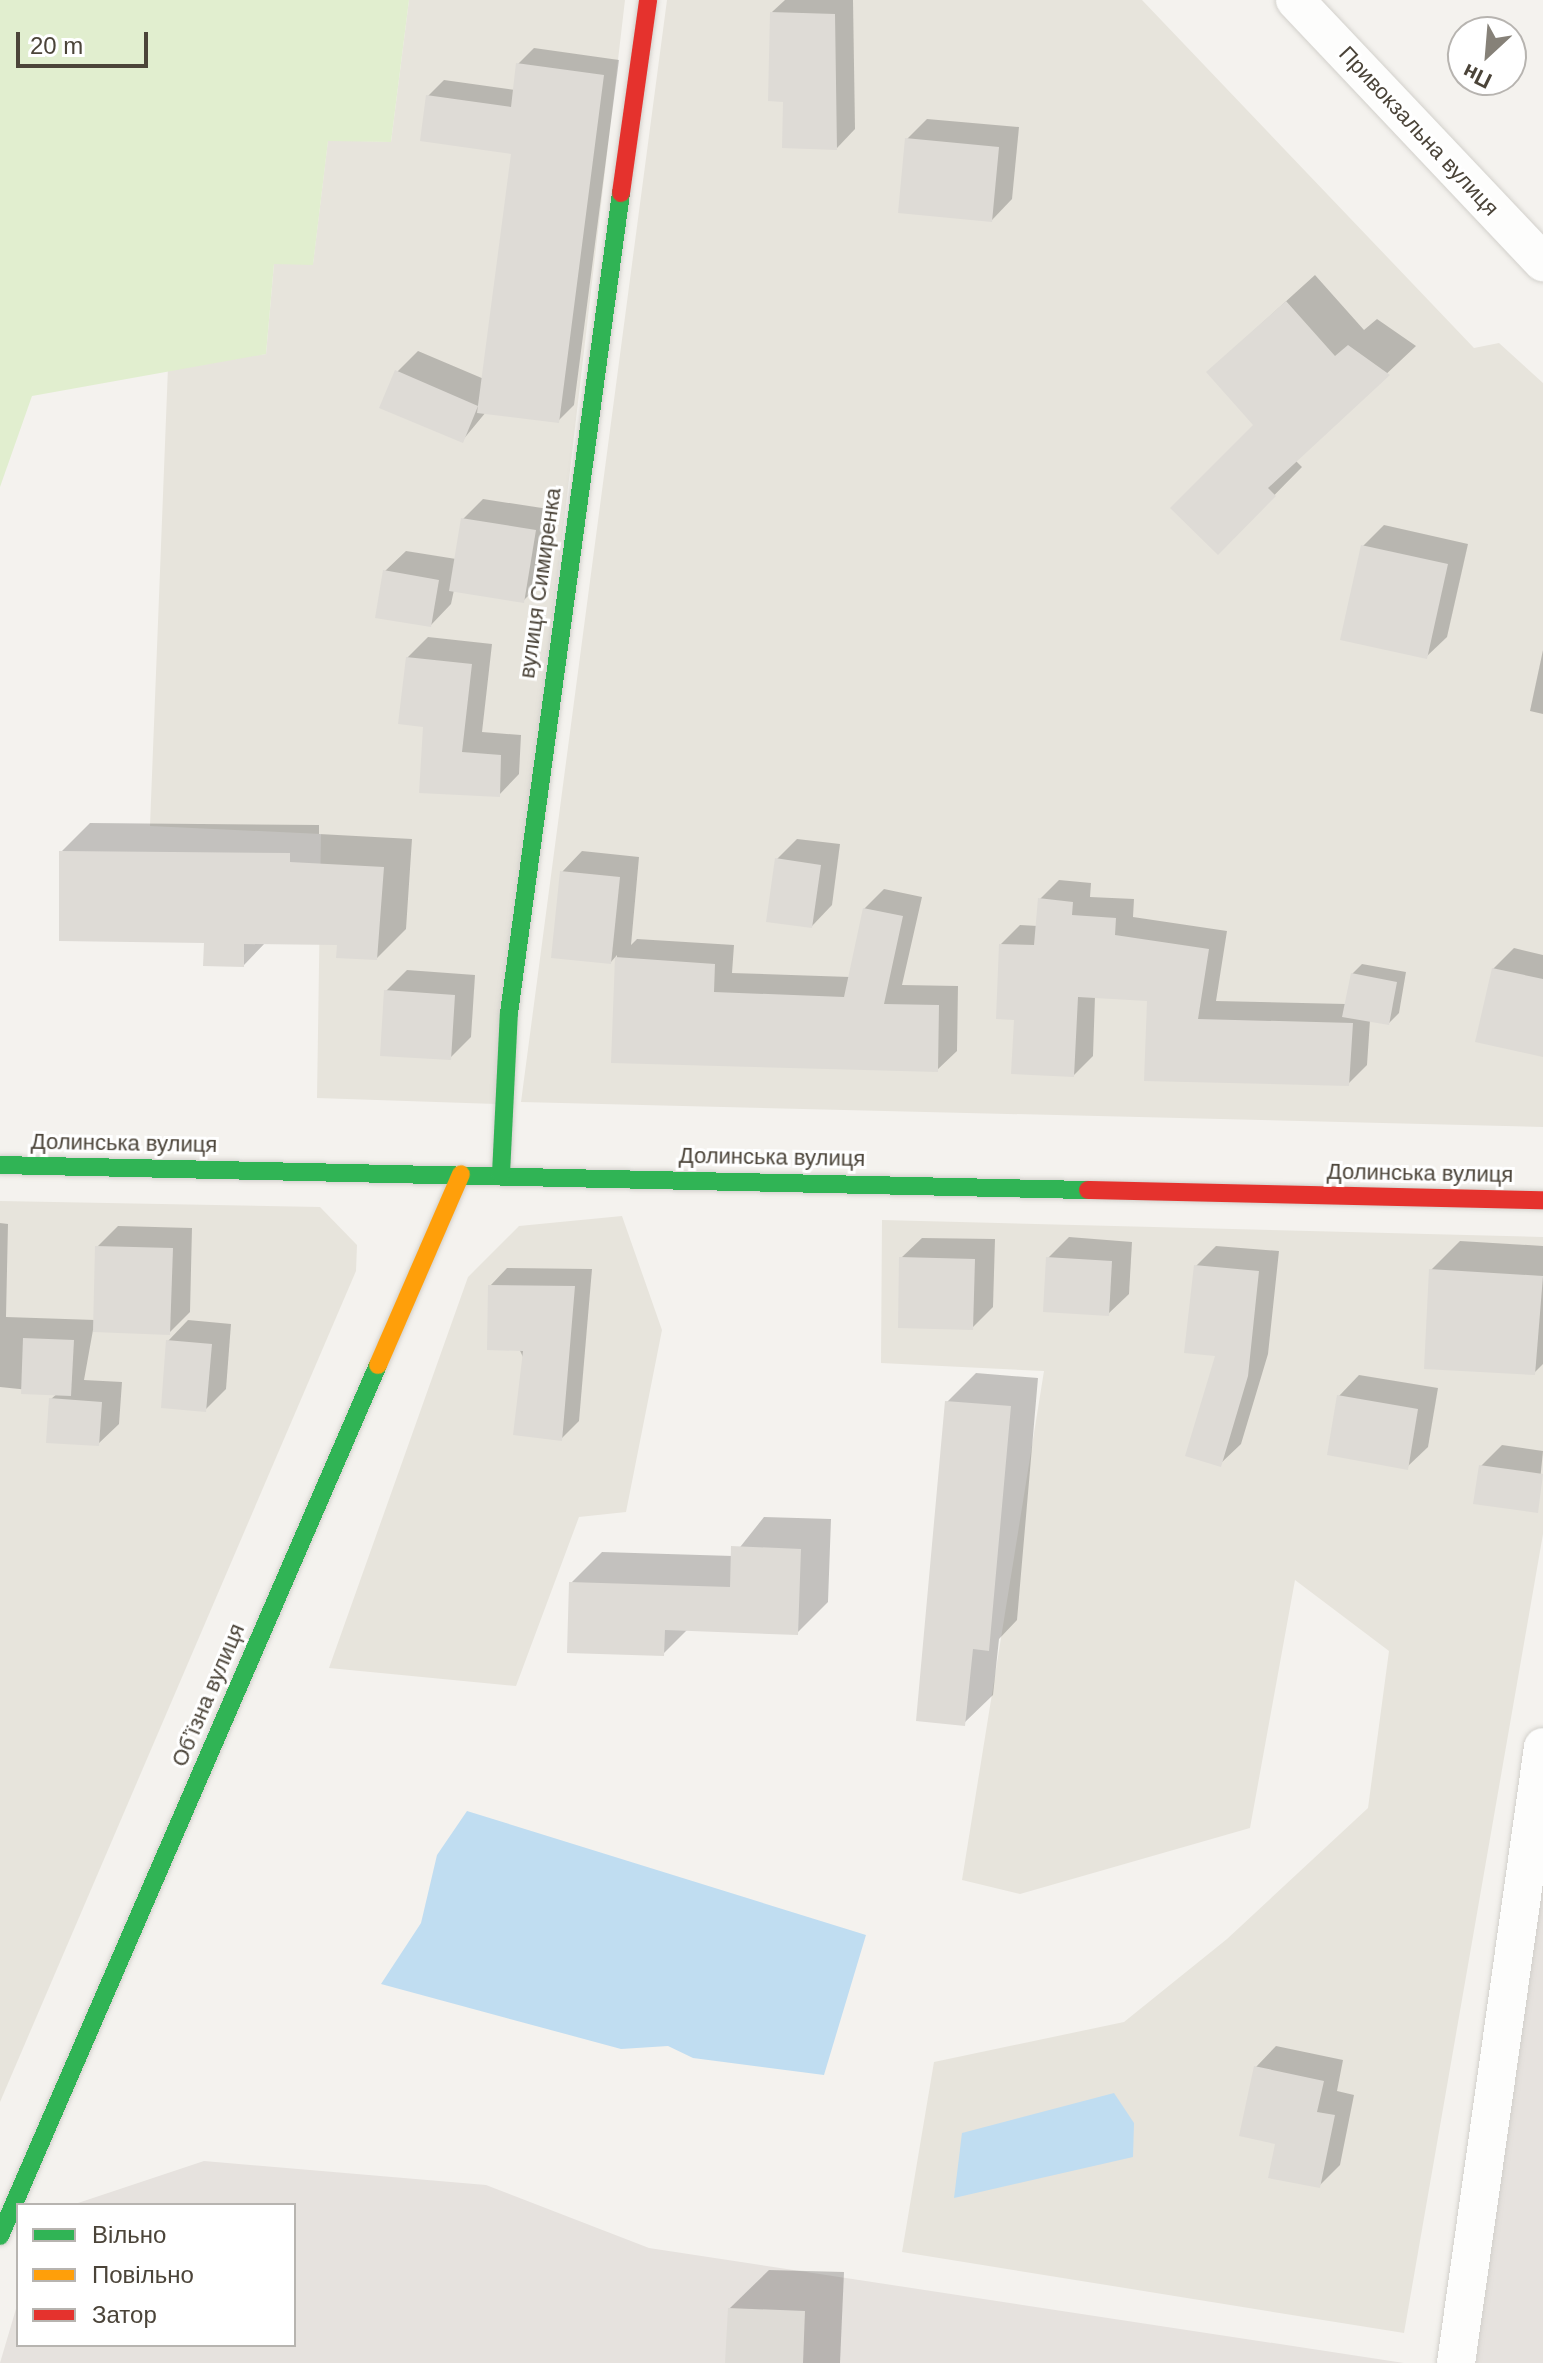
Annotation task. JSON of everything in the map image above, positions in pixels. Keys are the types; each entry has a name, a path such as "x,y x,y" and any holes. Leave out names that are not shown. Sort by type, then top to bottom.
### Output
{"street":[{"name":"вулиця Симиренка","path":"501,1174 509,1013 648,0"},
{"name":"Привокзальна вулиця","path":"1295,0 1543,262"},
{"name":"Долинська вулиця","path":"0,1165 1543,1200"},
{"name":"Обʼїзна вулиця","path":"0,2236 461,1174"},
{"path":"1456,2363 1543,1747"}],"shaded area":[{"path":"409,0 625,0 496,1104 317,1098 321,834 150,826 168,367 266,354 274,264 313,264 328,140 391,142"},
{"path":"667,0 1142,0 1474,348 1499,343 1543,383 1543,1127 521,1102"},
{"path":"0,1201 320,1207 357,1245 356,1271 0,2102"},
{"path":"622,1216 662,1330 626,1512 579,1517 516,1686 329,1668 468,1277 519,1226"},
{"path":"882,1220 1543,1237 1543,1534 1404,2333 902,2252 934,2062 1124,2022 1227,1939 1368,1808 1389,1651 1295,1580 1250,1828 1020,1894 962,1880 1044,1371 881,1363"},
{"path":"1543,1878 1543,2363 1476,2363 1477,2351"},
{"path":"204,2161 486,2185 649,2248 1404,2363 0,2363 16,2309 16,2347 296,2347 296,2203 78,2203"}],"green space":[{"path":"0,0 409,0 391,142 328,141 313,265 274,264 266,354 32,396 0,487"}],"water":[{"path":"467,1811 866,1935 824,2075 693,2058 668,2046 621,2049 381,1984 421,1923 437,1855"},
{"path":"1114,2093 1134,2123 1133,2157 954,2198 962,2133"}],"building":[{"path":"770,12 835,14 837,150 782,148 783,102 768,101"},
{"path":"516,63 604,75 559,423 477,413 511,154 420,141 426,95 511,107"},
{"path":"905,138 999,147 992,222 898,213"},
{"path":"1286,301 1335,356 1348,345 1390,375 1268,488 1276,496 1218,555 1170,508 1253,425 1206,372"},
{"path":"395,370 478,406 463,443 379,408"},
{"path":"461,518 536,530 524,603 449,591"},
{"path":"1361,545 1448,564 1427,659 1340,640"},
{"path":"383,570 439,580 431,627 375,618"},
{"path":"406,657 472,664 462,752 501,755 500,797 419,793 423,727 398,724"},
{"path":"59,851 290,853 290,862 384,867 377,960 336,958 337,945 244,944 244,967 203,966 204,943 59,941"},
{"path":"775,858 821,865 812,928 766,922"},
{"path":"560,871 620,877 611,964 551,958"},
{"path":"1038,898 1073,902 1072,915 1116,918 1115,935 1209,949 1198,1019 1353,1023 1349,1086 1144,1081 1147,1001 1078,997 1074,1077 1011,1074 1014,1020 996,1019 999,944 1034,945"},
{"path":"863,908 903,916 884,1004 939,1005 938,1072 611,1063 615,957 715,964 714,992 844,997"},
{"path":"1492,968 1543,979 1543,1057 1475,1042"},
{"path":"1351,973 1397,982 1389,1025 1342,1017"},
{"path":"384,990 455,995 451,1060 380,1056"},
{"path":"95,1246 173,1248 170,1335 93,1332"},
{"path":"899,1257 975,1259 973,1330 898,1328"},
{"path":"1046,1257 1112,1261 1109,1316 1043,1312"},
{"path":"1194,1265 1259,1271 1248,1376 1221,1467 1185,1456 1215,1356 1184,1353"},
{"path":"1429,1269 1543,1276 1535,1375 1424,1369"},
{"path":"488,1285 575,1286 562,1441 513,1435 523,1351 487,1350"},
{"path":"23,1338 74,1340 71,1396 21,1394"},
{"path":"166,1340 212,1344 206,1412 161,1408"},
{"path":"1337,1395 1418,1409 1408,1470 1327,1455"},
{"path":"49,1398 102,1402 99,1446 46,1443"},
{"path":"945,1401 1011,1406 989,1651 973,1649 965,1726 916,1721"},
{"path":"1479,1465 1543,1474 1538,1513 1473,1504"},
{"path":"731,1546 801,1549 798,1635 665,1630 664,1656 567,1653 569,1582 730,1587"},
{"path":"1254,2066 1324,2081 1317,2112 1335,2115 1320,2188 1268,2178 1275,2144 1239,2136"},
{"path":"728,2308 805,2311 803,2363 725,2363"}],"traffic: fast":[{"path":"501,1174 509,1013 621,193"},
{"path":"0,1165 1088,1190"},
{"path":"0,2236 378,1365"}],"traffic: slow":[{"path":"378,1365 461,1174"}],"traffic: jam":[{"path":"621,193 648,0"},
{"path":"1088,1190 1543,1200"}]}
